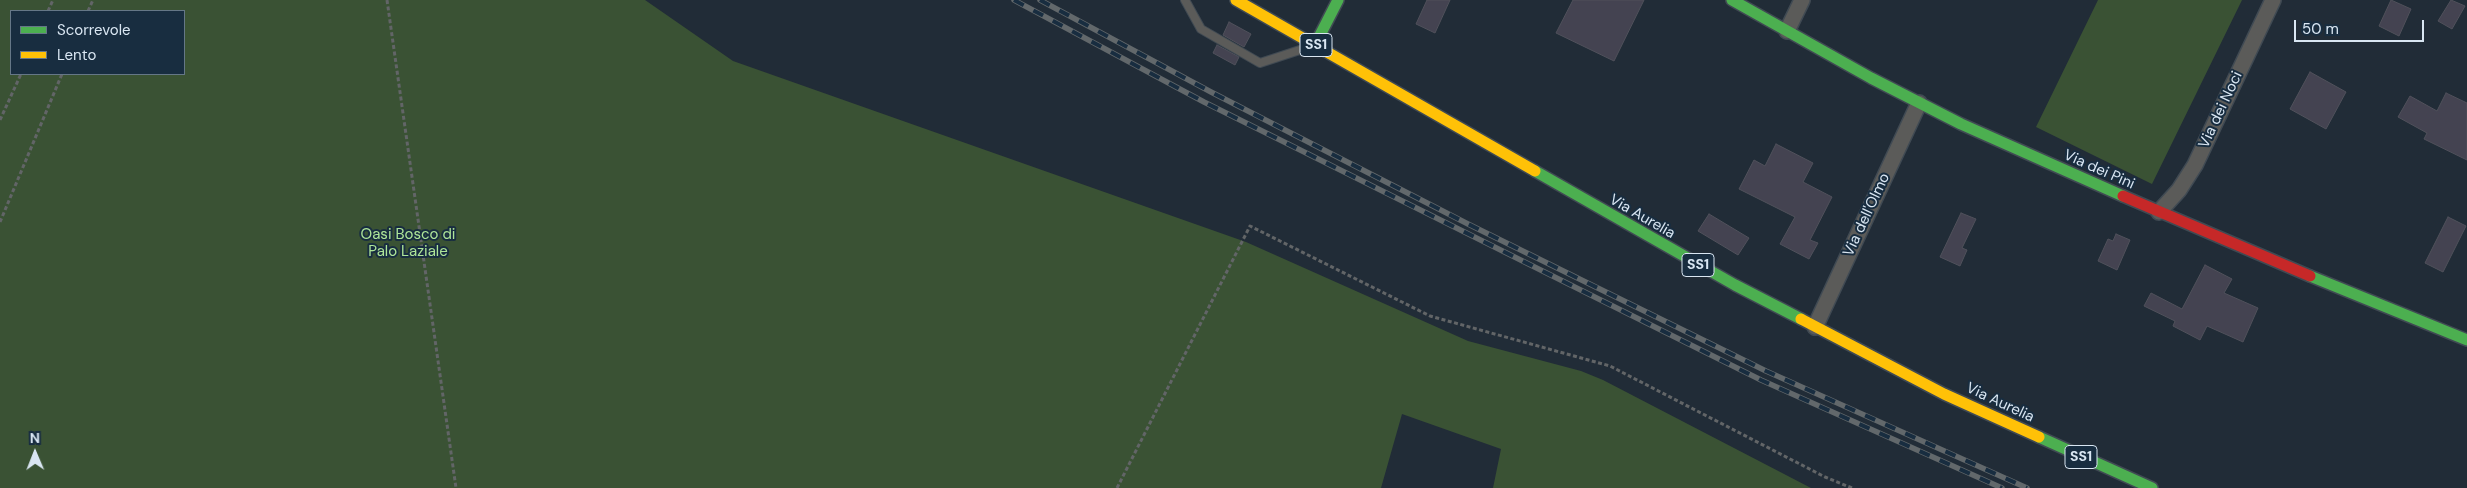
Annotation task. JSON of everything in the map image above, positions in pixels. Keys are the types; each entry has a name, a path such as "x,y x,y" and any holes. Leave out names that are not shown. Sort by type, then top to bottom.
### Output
{"main road":[{"name":"Via Aurelia","path":"1236,0 1679,255 1815,328 1971,406 2152,488"},
{"path":"1315,45 1338,0"},
{"name":"Via dei Pini","path":"1732,0 1919,103 2159,212 2467,340"}],"street":[{"path":"1787,31 1802,0"},
{"name":"Via dei Noci","path":"2159,212 2179,190 2195,165 2272,0"},
{"name":"Via dell'Olmo","path":"1815,328 1919,103"}],"lane":[{"path":"1185,0 1201,29 1260,63 1315,45"}],"path":[{"path":"387,0 456,488"},
{"path":"0,120 20,75"},
{"path":"0,222 62,75"},
{"path":"1117,488 1250,226 1430,316 1610,366 1825,477 1852,488"}],"green space":[{"name":"Oasi Bosco di Palo Laziale","path":"0,0 645,0 733,61 1246,242 1468,341 1581,371 1603,380 1811,488 1493,488 1501,449 1402,414 1381,488 0,488"},
{"path":"2098,0 2242,0 2152,184 2036,127"}],"building":[{"path":"1427,0 1450,0 1435,33 1416,24"},
{"path":"1573,0 1644,0 1614,61 1556,33"},
{"path":"2391,0 2411,9 2399,36 2379,26"},
{"path":"2451,0 2465,6 2452,29 2438,21"},
{"path":"1229,22 1251,34 1244,47 1223,35"},
{"path":"1217,45 1239,57 1235,65 1213,53"},
{"path":"2310,72 2346,92 2326,129 2290,109"},
{"path":"2446,93 2467,103 2467,160 2424,139 2427,133 2398,117 2410,96 2437,111"},
{"path":"1776,144 1813,163 1803,182 1832,197 1810,240 1818,243 1809,259 1780,244 1795,217 1739,189 1754,160 1765,166"},
{"path":"1961,213 1976,219 1962,248 1967,250 1960,266 1940,257"},
{"path":"1709,214 1749,238 1738,255 1698,231"},
{"path":"2448,217 2466,226 2443,272 2425,263"},
{"path":"2116,234 2130,240 2117,270 2098,261 2108,239 2113,241"},
{"path":"2205,265 2232,279 2224,293 2258,308 2243,342 2207,326 2200,340 2173,326 2175,321 2144,306 2151,293 2182,309"}],"railway":[{"path":"1014,0 1204,102 1761,380 2002,488"},
{"path":"1040,0 1211,92 1468,224 1766,371 2027,488"}],"traffic: fast":[{"path":"1315,45 1338,0"},
{"path":"1732,0 1871,78 1961,124 2123,196"},
{"path":"1535,171 1735,285 1801,319"},
{"path":"2310,276 2467,340"},
{"path":"2039,437 2152,488"}],"traffic: slow":[{"path":"1236,0 1535,171"},
{"path":"1801,319 1944,394 2039,437"}],"traffic: jam":[{"path":"2123,196 2310,276"}]}
